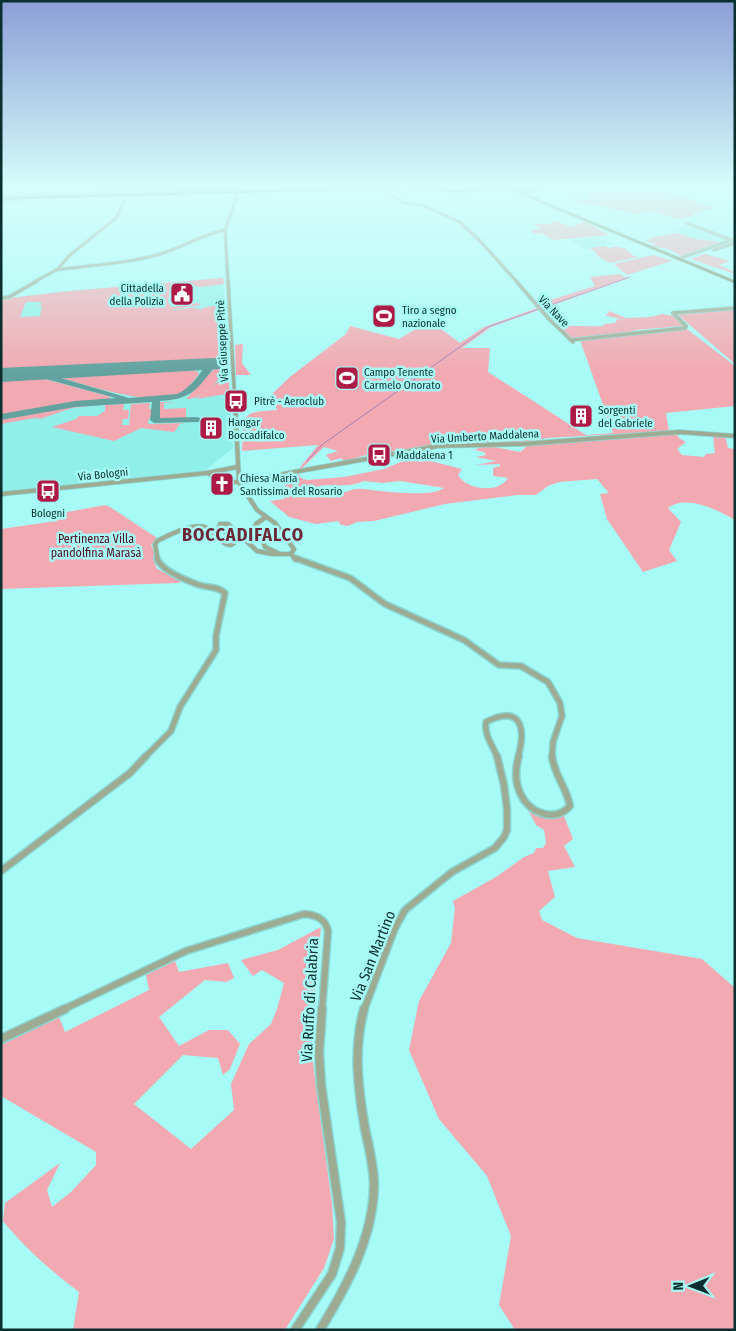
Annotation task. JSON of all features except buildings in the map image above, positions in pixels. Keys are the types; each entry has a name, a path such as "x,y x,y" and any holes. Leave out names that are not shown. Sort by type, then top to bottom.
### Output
{"main road":[{"path":"652,248 735,282"}],"street":[{"path":"1,298 9,297 57,270 79,248"},
{"path":"57,270 144,258 178,248"},
{"name":"Via Giuseppe Pitrè","path":"226,248 239,482"},
{"name":"Via Nave","path":"486,248 540,309 572,341 685,328 686,326 673,313 735,308"},
{"path":"678,259 714,248"},
{"path":"683,261 718,248"},
{"name":"Via Umberto Maddalena","path":"239,482 438,446 522,444 659,433 689,432 735,436"},
{"name":"Via Bologni","path":"1,494 207,473 237,467"},
{"path":"1,871 130,773 171,731 180,707 216,650 216,636 225,594 221,589 199,585 162,568 158,562 155,545 157,541 192,526 199,525 207,527 223,543 231,545 234,543 234,540 219,527 220,524 228,524 257,551 272,554 291,554 294,551 275,523 251,503 239,482 233,482 207,473"},
{"path":"266,517 256,524 254,530 262,539 265,547 278,553"},
{"name":"Via San Martino","path":"291,554 296,560 350,578 385,604 464,640 499,665 521,666 548,682 560,702 562,716 553,742 553,768 568,794 570,806 561,814 550,815 534,810 525,802 520,794 517,779 517,764 524,734 522,726 516,720 501,715 486,722 484,729 486,739 497,754 504,786 508,817 505,836 496,848 485,856 459,867 430,888 405,910 397,924 362,1016 358,1036 357,1064 360,1102 374,1186 369,1224 360,1252 320,1330"},
{"name":"Via Ruffo di Calabria","path":"1,1039 186,951 304,914 319,916 323,919 328,931 319,1052 341,1222 340,1248 332,1274 295,1330"}],"shaded area":[{"path":"223,278 233,448 202,473 1,493 1,299 69,291"}],"green space":[{"path":"590,248 622,248 638,257 610,263 596,255 598,255"},
{"path":"663,248 705,248 682,256"},
{"path":"705,254 730,261 719,265 735,272 735,274 691,259"},
{"path":"653,255 672,261 627,275 614,264"},
{"path":"620,274 625,277 632,277 542,309 538,304 595,286 590,277"},
{"path":"223,278 224,284 200,287 191,285 170,286 168,302 171,307 197,303 201,305 170,310 195,308 202,310 202,308 225,304 230,400 225,400 224,395 228,397 228,392 226,394 196,399 203,394 186,399 214,369 213,360 1,371 1,299 69,291","holes":["26,302 41,302 41,305 34,306 42,306 40,316 20,317","220,352 222,370 221,376 218,381 215,384 221,372"]},
{"path":"537,308 539,310 491,327 462,348 490,348 488,372 586,435 613,433 580,340 687,329 735,366 735,406 666,413 669,431 548,438 522,442 430,445 375,455 372,453 344,462 341,458 331,461 326,455 338,451 324,447 300,470 298,470 318,445 242,451 243,430 246,418 255,412 277,410 271,395 291,376 346,334 350,326 399,339 426,323 433,323 460,343 484,327"},
{"path":"735,309 735,364 677,314"},
{"path":"609,311 626,318 650,317 662,314 674,316 684,326 635,330 636,332 572,339 559,327 603,326 604,324 615,323 617,319 626,320 607,316 605,314 608,314"},
{"path":"243,344 242,363 251,375 236,375 235,345"},
{"path":"189,368 199,374 184,392 171,398 156,399 120,394 57,377"},
{"path":"37,377 111,398 105,401 67,404 1,415 1,379"},
{"path":"157,402 176,402 164,403 164,409 186,408 186,420 158,421 156,418"},
{"path":"116,403 72,408 40,419 35,418 1,424 1,418 64,406"},
{"path":"150,403 149,409 154,409 153,418 149,418 148,424 185,423 180,424 174,432 141,428 114,441 52,427 76,419 79,416 97,416 105,411 105,405 124,404 123,410 129,410 128,419 123,419 122,425 129,425 131,404"},
{"path":"676,433 679,438 686,442 677,449 682,455 704,457 706,454 715,453 713,435 725,436 728,448 735,449 735,520 702,505 693,503 675,504 668,508 681,522 669,550 677,561 643,572 607,519 600,494 609,493 597,479 559,482 548,486 536,495 517,495 445,504 374,521 357,522 348,526 341,525 338,521 316,524 289,517 270,501 284,499 285,485 278,476 298,473 301,478 307,480 344,477 384,469 403,461 431,461 462,469 458,475 462,480 475,487 490,488 504,483 508,478 493,476 493,468 500,466 500,464 476,465 496,461 476,457 486,455 484,452 475,450 484,445 520,452 526,445","holes":["364,481 383,483 400,481 444,488 429,493 354,489 333,495 318,488 319,486 348,485"]},
{"name":"Pertinenza Villa pandolfina Marasà","path":"105,505 157,538 151,545 157,569 184,581 178,583 1,589 1,529 56,521 56,514"},
{"path":"527,808 550,817 564,816 573,839 564,846 575,867 548,871 555,897 539,911 542,920 577,938 702,959 735,988 735,1330 515,1330 499,1305 511,1236 487,1176 439,1119 409,1050 419,1001 451,943 455,908 453,901 496,877 524,857 534,853 536,848 543,848 546,843 544,830 536,825"},
{"path":"321,927 310,1041 332,1204 334,1239 324,1268 285,1330 73,1330 79,1292 39,1259 3,1221 5,1203 60,1163 47,1190 52,1207 71,1192 96,1165 96,1152 1,1096 1,1045 59,1017 65,1032 149,990 146,975 175,961 179,972 228,963 234,978 226,982 205,980 159,1017 179,1046 209,1030 228,1030 240,1044 230,1069 223,1075 218,1058 183,1055 134,1104 191,1149 234,1110 231,1084 249,1044 271,1024 284,983 262,970 253,976 241,960 278,950"}],"waterway":[{"path":"307,461 323,444 488,327 630,277"}],"taxiway":[{"path":"1,417 75,404 179,397 186,394 209,369 210,364"},
{"path":"34,373 125,398"},
{"path":"156,402 155,420 157,421 197,420"}],"runway":[{"path":"1,375 213,364"}],"place":[{"name":"Cittadella della Polizia","path":"182,294"},
{"name":"Tiro a segno nazionale","path":"384,316"},
{"name":"Campo Tenente Carmelo Onorato","path":"347,378"},
{"name":"Pitrè - Aeroclub","path":"236,401"},
{"name":"Sorgenti del Gabriele","path":"581,416"},
{"name":"Hangar Boccadifalco","path":"211,428"},
{"name":"Maddalena 1","path":"379,455"},
{"name":"Chiesa Maria Santissima del Rosario","path":"222,484"},
{"name":"Bologni","path":"48,491"}],"district":[{"name":"BOCCADIFALCO","path":"243,535"}]}
